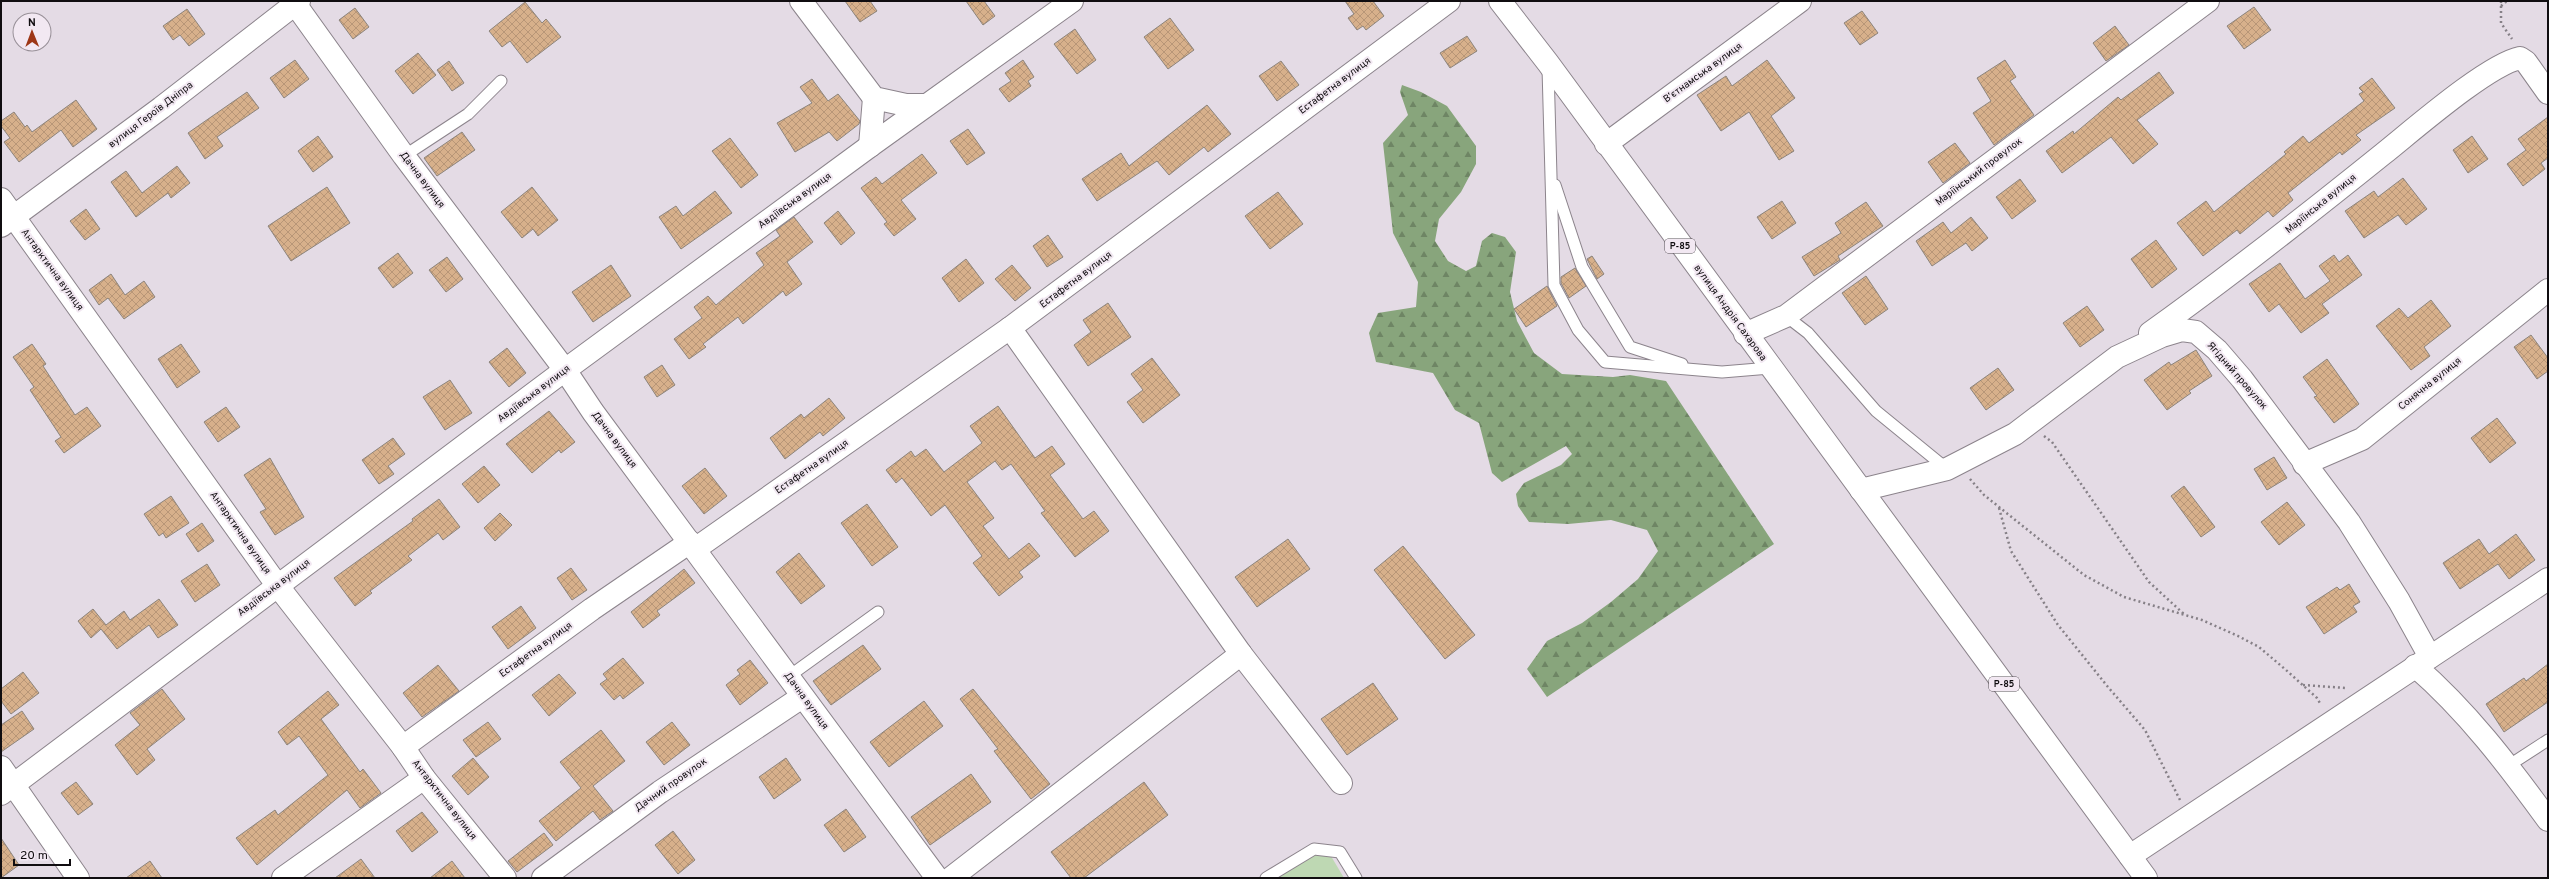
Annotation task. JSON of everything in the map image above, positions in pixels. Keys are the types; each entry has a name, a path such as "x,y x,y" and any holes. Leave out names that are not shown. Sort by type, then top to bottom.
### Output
{"street":[{"path":"801,1 854,75 874,98 906,105 926,105"},
{"name":"Авдіївська вулиця","path":"7,789 565,370 926,105 1072,1"},
{"name":"Естафетна вулиця","path":"403,747 592,609 693,545 1010,328 1449,1"},
{"name":"вулиця Андрія Сахарова","path":"1500,1 1548,63 1745,334 1861,490"},
{"name":"Вʼєтнамська вулиця","path":"1606,144 1800,1"},
{"name":"Маріїнський провулок","path":"1745,334 1786,316 2208,1"},
{"name":"Дачна вулиця","path":"296,2 404,156 565,370 593,412 693,545 802,697 936,877"},
{"name":"вулиця Героїв Дніпра","path":"7,221 161,108 296,2"},
{"name":"Маріїнська вулиця","path":"2117,357 2250,261 2423,122 2489,73 2512,60 2520,58 2526,62"},
{"path":"2526,62 2548,93"},
{"path":"870,146 874,98"},
{"name":"Антарктична вулиця","path":"1,199 7,221 277,585 403,747 424,778 506,878"},
{"name":"Сонячна вулиця","path":"2304,464 2362,439 2548,290"},
{"path":"1010,328 1241,654 1341,783"},
{"name":"Ягідний провулок","path":"1861,490 1952,466 2015,434 2117,357 2162,336 2182,330 2196,332 2217,350 2242,379 2283,431 2304,464 2348,522 2399,601 2423,662"},
{"name":"Р-85","path":"1861,490 2146,878"},
{"path":"2130,856 2190,819 2548,579"},
{"path":"936,877 1241,654"},
{"path":"2423,662 2444,691 2508,766 2548,820"},
{"name":"Дачний провулок","path":"543,878 660,792 802,697"},
{"path":"1,767 7,789 78,878"},
{"path":"283,878 424,778"}],"lane":[{"path":"1548,63 1554,285 1578,330 1605,362 1722,372 1770,368"},
{"path":"404,156 468,114 501,81"},
{"path":"1551,172 1582,267 1630,347 1681,364 1722,372"},
{"path":"1786,316 1808,333 1876,411 1952,466"},
{"path":"788,677 878,612"},
{"path":"2508,766 2548,740"},
{"path":"1266,878 1314,849 1340,852 1356,878"}],"path":[{"path":"2501,1 2501,23 2526,62"},
{"path":"2501,6 2507,1"},
{"path":"2015,434 2035,429 2052,442 2149,582 2186,616"},
{"path":"1952,466 1999,508 2084,576 2124,597 2186,616 2238,636 2259,647 2317,698 2331,724"},
{"path":"1999,508 2011,551 2058,625 2108,688 2145,730 2190,819"},
{"path":"2303,685 2381,690"}],"green space":[{"path":"1402,85 1421,92 1447,106 1476,146 1476,164 1461,192 1439,219 1435,241 1448,261 1466,271 1476,266 1482,241 1492,233 1505,237 1516,252 1510,292 1517,321 1534,353 1562,374 1613,377 1630,375 1666,381 1774,544 1547,697 1527,669 1547,641 1582,623 1611,602 1638,579 1658,551 1647,530 1611,520 1568,524 1529,522 1518,506 1516,494 1524,483 1561,465 1572,454 1566,446 1502,482 1492,473 1479,423 1455,410 1433,373 1376,362 1369,333 1378,313 1416,307 1418,282 1393,233 1383,143 1408,115 1400,92"},
{"path":"1325,846 1344,878 1266,878"}],"building":[{"path":"845,1 870,1 877,11 860,22"},
{"path":"966,1 984,1 995,16 983,25"},
{"path":"1345,1 1373,1 1384,16 1366,30 1363,26 1357,30 1348,18 1354,14"},
{"path":"525,2 542,23 546,19 561,37 527,63 510,41 502,47 489,31"},
{"path":"2254,7 2271,30 2244,49 2227,26"},
{"path":"355,8 369,27 353,39 339,20"},
{"path":"187,9 205,34 189,46 180,35 173,40 163,26"},
{"path":"1862,11 1878,33 1860,45 1844,23"},
{"path":"1170,18 1194,50 1168,69 1144,37"},
{"path":"2115,26 2129,45 2106,61 2093,43"},
{"path":"1075,29 1096,60 1077,74 1054,44"},
{"path":"1467,36 1477,51 1450,68 1440,53"},
{"path":"418,53 436,75 413,94 395,71"},
{"path":"295,60 309,79 284,98 270,78"},
{"path":"1023,60 1034,77 1028,81 1031,86 1009,102 999,89 1011,81 1005,73"},
{"path":"1767,60 1795,98 1771,116 1794,151 1779,160 1749,112 1721,131 1697,95 1726,76 1732,86"},
{"path":"2005,60 2016,77 2010,81 2034,115 1994,145 1973,113 1991,101 1977,78"},
{"path":"449,61 464,83 452,91 437,70"},
{"path":"1281,61 1299,85 1277,101 1259,76"},
{"path":"2159,72 2174,93 2137,120 2158,144 2133,164 2111,137 2062,173 2046,151 2073,131 2074,134 2118,97 2121,100"},
{"path":"2372,78 2395,108 2356,135 2361,140 2342,155 2340,152 2288,193 2293,200 2273,217 2268,211 2240,234 2237,230 2203,256 2177,223 2206,201 2214,212 2286,154 2284,152 2303,136 2309,143 2364,101 2359,94 2363,92 2359,88"},
{"path":"812,79 828,101 838,94 860,121 859,124 837,141 829,132 795,152 777,123 812,103 800,87"},
{"path":"247,92 259,108 217,137 223,146 205,159 188,133"},
{"path":"76,100 97,129 73,147 61,130 19,162 4,142 10,138 1,126 1,121 14,112 25,127 27,125 32,132"},
{"path":"1207,105 1231,134 1208,152 1204,147 1169,175 1157,161 1097,201 1082,179 1121,153 1129,166"},
{"path":"2548,117 2548,158 2541,163 2545,169 2523,186 2507,164 2526,150 2518,139"},
{"path":"968,129 985,153 967,165 950,141"},
{"path":"462,132 475,150 437,176 424,158"},
{"path":"318,136 333,157 313,172 298,151"},
{"path":"2472,136 2488,159 2468,173 2453,150"},
{"path":"730,138 758,175 741,188 712,151"},
{"path":"1955,143 1970,163 1943,183 1928,162"},
{"path":"922,154 937,173 901,200 916,219 894,236 884,224 887,222 861,188 876,177 882,184"},
{"path":"177,166 190,183 171,198 168,193 136,217 111,182 126,171 142,193"},
{"path":"2403,178 2427,209 2406,225 2398,215 2364,238 2345,211 2374,191 2378,197"},
{"path":"2020,179 2036,201 2012,219 1996,197"},
{"path":"327,187 350,223 291,261 268,226"},
{"path":"532,187 558,220 538,236 533,229 522,238 501,212"},
{"path":"715,191 732,213 681,249 659,217 676,206 683,216"},
{"path":"1278,192 1303,224 1270,249 1245,216"},
{"path":"1782,201 1796,223 1772,239 1757,217"},
{"path":"1866,202 1883,226 1838,256 1840,260 1814,276 1802,257 1841,233 1835,223"},
{"path":"86,209 100,229 85,240 70,221"},
{"path":"838,211 855,233 841,245 824,223"},
{"path":"794,217 813,242 787,262 802,284 786,296 783,291 743,324 738,317 703,344 706,347 689,359 674,339 702,318 694,307 708,296 716,305 764,265 756,253 780,236 776,230"},
{"path":"1971,217 1988,238 1972,251 1966,243 1932,266 1916,241 1943,222 1951,233"},
{"path":"1048,235 1063,257 1047,267 1033,246"},
{"path":"2156,240 2177,269 2152,288 2131,259"},
{"path":"398,253 413,273 393,288 378,268"},
{"path":"2334,255 2339,262 2348,255 2362,275 2322,304 2329,313 2301,333 2279,304 2269,312 2249,284 2280,263 2305,299 2330,281 2319,266"},
{"path":"1592,256 1604,274 1597,279 1587,259"},
{"path":"447,257 463,279 446,292 429,270"},
{"path":"966,259 984,283 959,302 942,278"},
{"path":"611,265 631,296 593,322 572,292"},
{"path":"1012,265 1031,288 1015,301 995,279"},
{"path":"1575,268 1586,286 1569,298 1561,283 1561,277"},
{"path":"111,274 125,295 144,281 155,297 124,319 108,298 99,305 89,290"},
{"path":"1866,276 1888,309 1865,325 1842,293"},
{"path":"1547,286 1557,306 1526,327 1514,309"},
{"path":"2431,300 2451,326 2424,347 2430,356 2411,370 2376,326 2399,308 2408,318"},
{"path":"1108,303 1131,337 1088,366 1074,345 1091,332 1083,320"},
{"path":"2087,306 2104,330 2080,347 2063,323"},
{"path":"2531,335 2548,358 2548,371 2537,379 2514,347"},
{"path":"32,344 46,364 43,366 75,415 87,407 101,426 64,453 55,441 61,437 30,390 34,387 13,357"},
{"path":"181,344 200,372 177,388 158,359"},
{"path":"507,348 526,373 509,387 489,362"},
{"path":"2196,350 2212,376 2189,391 2191,393 2167,410 2144,380 2169,362 2171,365"},
{"path":"1152,358 1180,395 1143,423 1127,402 1143,390 1131,374"},
{"path":"2327,359 2359,404 2334,423 2314,397 2317,396 2303,377"},
{"path":"662,365 675,385 657,397 644,377"},
{"path":"1998,368 2014,390 1986,410 1970,388"},
{"path":"450,380 472,413 445,430 423,397"},
{"path":"829,398 845,418 823,436 820,432 785,459 770,438 801,414 804,418"},
{"path":"998,406 1035,458 1052,446 1065,464 1050,475 1083,519 1094,511 1109,531 1075,557 1041,513 1045,511 1011,464 1002,470 995,461 967,482 994,518 983,526 1009,559 1029,543 1040,556 1019,572 1023,577 999,596 973,563 982,556 945,505 931,516 902,478 896,483 886,470 911,451 915,457 926,449 944,472 982,443 970,426"},
{"path":"226,407 240,427 218,442 204,422"},
{"path":"549,411 575,442 561,453 559,450 532,473 506,444"},
{"path":"2497,418 2516,443 2490,463 2471,438"},
{"path":"393,438 405,454 388,466 394,474 379,484 362,460"},
{"path":"2274,457 2287,478 2267,490 2254,469"},
{"path":"270,458 304,517 275,535 260,512 266,509 244,475"},
{"path":"484,466 500,485 478,503 462,484"},
{"path":"705,468 727,496 704,514 682,486"},
{"path":"2184,486 2215,527 2201,537 2171,496"},
{"path":"171,496 189,523 166,538 163,533 159,536 144,514"},
{"path":"439,499 460,527 443,540 438,533 408,556 412,560 370,591 372,593 355,606 334,578 413,521 412,519"},
{"path":"2287,502 2305,525 2279,545 2261,522"},
{"path":"867,504 898,547 872,566 841,523"},
{"path":"500,513 512,525 495,541 484,528"},
{"path":"202,523 214,541 198,552 186,534"},
{"path":"2516,534 2535,560 2509,579 2498,564 2460,589 2443,563 2479,539 2489,554"},
{"path":"1288,539 1310,569 1257,607 1235,577"},
{"path":"1403,546 1475,635 1445,659 1374,570"},
{"path":"799,553 825,586 801,604 776,572"},
{"path":"207,564 220,585 195,602 181,581"},
{"path":"571,568 587,590 572,600 557,578"},
{"path":"684,569 695,583 657,611 660,615 643,628 631,612"},
{"path":"2349,584 2360,602 2353,606 2357,612 2324,634 2306,607 2337,587 2340,590"},
{"path":"159,599 178,625 158,638 149,625 117,649 101,629 91,638 78,621 93,609 106,625 124,611 130,620"},
{"path":"521,606 536,628 508,649 492,627"},
{"path":"863,645 881,669 831,705 813,681"},
{"path":"623,658 644,683 623,699 620,695 614,700 600,684 607,679 603,674"},
{"path":"750,660 768,683 740,705 726,685 740,674 737,670"},
{"path":"2548,664 2548,702 2504,732 2486,704 2524,678 2526,681"},
{"path":"438,665 459,691 422,717 403,693"},
{"path":"23,672 39,693 11,714 1,701 1,689"},
{"path":"559,674 576,693 549,716 532,695"},
{"path":"1373,683 1398,719 1347,755 1321,719"},
{"path":"162,689 185,719 147,749 155,760 137,775 115,745 140,725 130,713"},
{"path":"973,689 1050,784 1031,799 994,751 998,749 960,699"},
{"path":"328,691 339,705 321,719 360,772 363,769 381,793 360,808 347,790 257,865 236,838 275,810 278,815 328,775 299,736 287,745 278,732"},
{"path":"924,701 943,726 889,767 870,742"},
{"path":"22,711 34,729 1,752 1,725"},
{"path":"488,722 501,739 476,757 463,740"},
{"path":"672,722 690,745 664,765 646,742"},
{"path":"601,730 625,761 593,786 613,811 600,820 593,811 556,841 539,821 581,788 560,762"},
{"path":"473,758 489,777 468,795 452,776"},
{"path":"786,758 801,780 774,799 759,777"},
{"path":"971,774 991,802 930,845 911,817"},
{"path":"76,782 93,804 78,815 61,793"},
{"path":"1144,782 1168,815 1084,878 1071,878 1051,852"},
{"path":"846,809 866,837 844,852 824,825"},
{"path":"422,812 438,832 412,852 396,831"},
{"path":"673,831 695,860 678,874 655,845"},
{"path":"544,833 553,845 517,872 508,861"},
{"path":"1,838 19,865 1,878"},
{"path":"361,859 375,878 335,878"},
{"path":"150,861 162,878 126,878"},
{"path":"452,861 465,878 430,878"}]}
